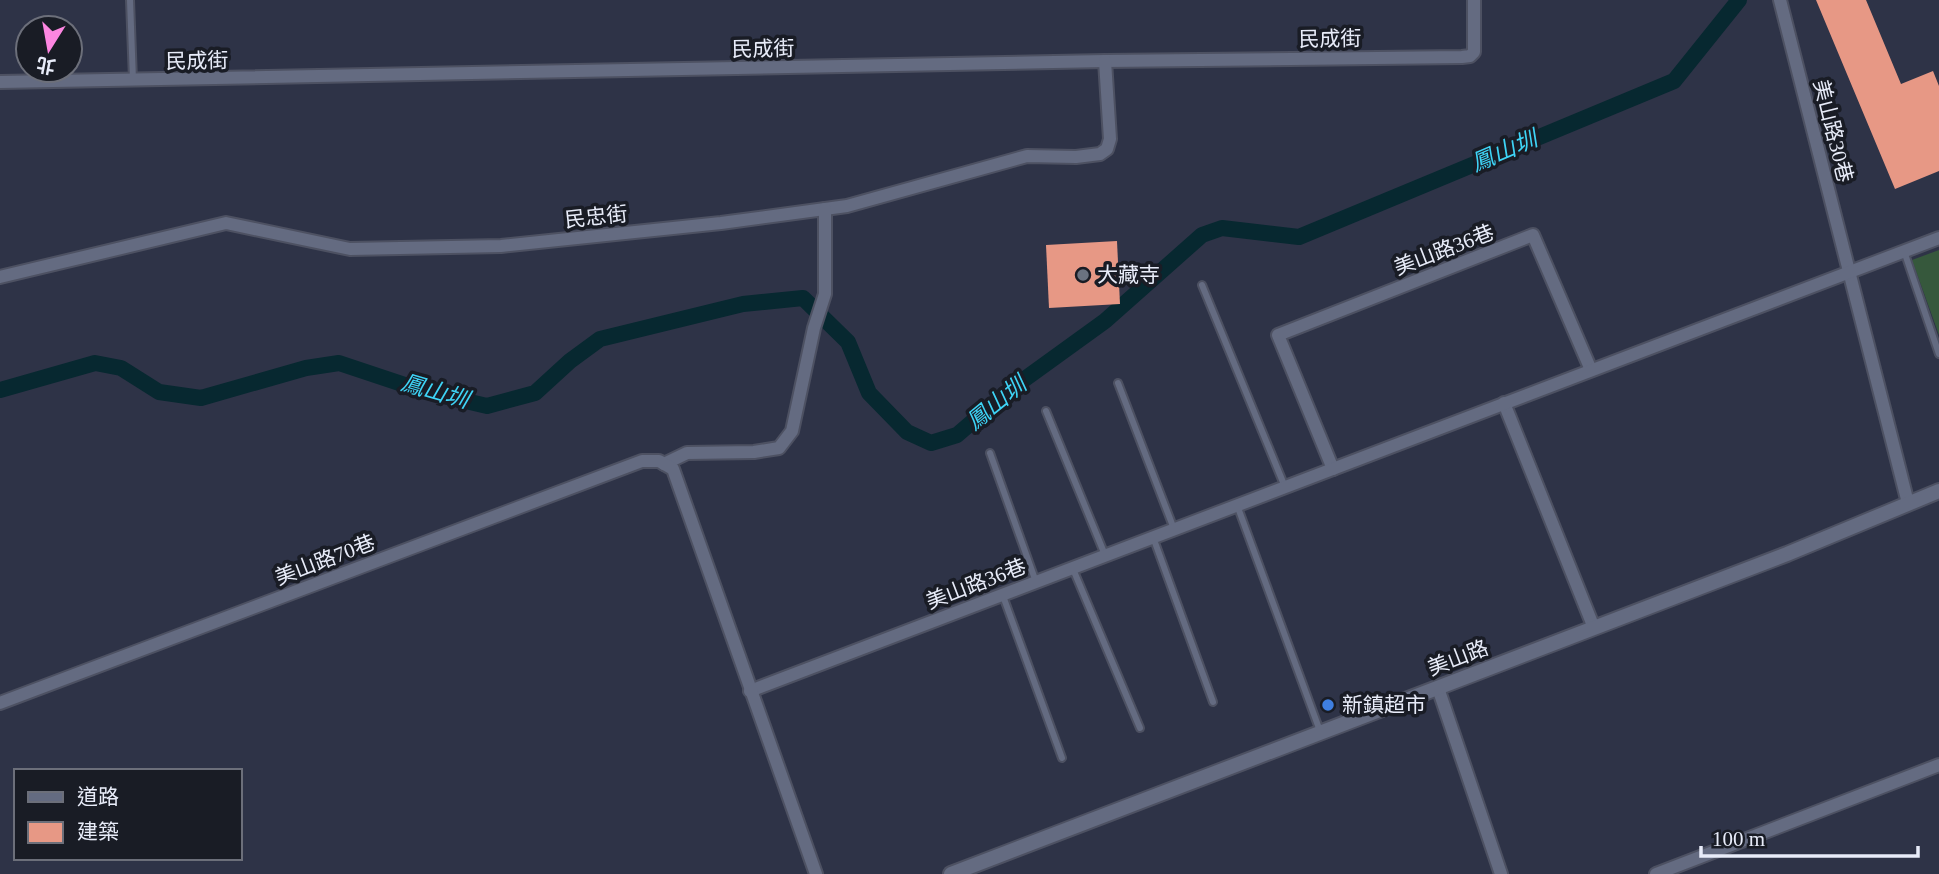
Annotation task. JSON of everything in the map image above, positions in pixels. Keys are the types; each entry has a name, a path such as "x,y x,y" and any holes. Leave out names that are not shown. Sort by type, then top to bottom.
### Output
{"street":[{"name":"民成街","path":"0,82 134,82 1105,61 1462,57 1470,56 1474,52 1474,0"},
{"name":"美山路30巷","path":"1780,0 1908,503"},
{"name":"民忠街","path":"0,277 226,223 350,248 501,246 722,223 847,206 1027,156 1076,157 1100,154 1108,149 1110,139 1105,61"},
{"name":"美山路70巷","path":"0,703 642,461 659,461 664,464 687,453 779,449 792,431 814,328 825,294 825,209"},
{"name":"美山路36巷","path":"750,691 1333,469 1591,370 1534,235 1278,335 1333,469"},
{"path":"1591,370 1939,238"},
{"path":"1504,403 1594,628"},
{"path":"664,464 673,469 816,874"},
{"name":"美山路","path":"951,874 1787,554 1939,491"},
{"path":"1438,688 1501,874"},
{"path":"1656,874 1939,765"}],"lane":[{"path":"130,0 134,82"},
{"path":"1904,251 1939,354"},
{"path":"1202,285 1285,487"},
{"path":"1118,383 1174,529"},
{"path":"1046,411 1105,555"},
{"path":"990,453 1036,582"},
{"path":"1237,505 1320,733"},
{"path":"1153,537 1213,702"},
{"path":"1073,568 1140,728"},
{"path":"1002,595 1062,758"}],"green space":[{"path":"1939,250 1939,335 1912,260"}],"building":[{"path":"1816,0 1866,0 1901,84 1933,71 1939,86 1939,171 1895,189"},
{"name":"大藏寺","path":"1117,241 1120,304 1049,308 1046,245"}],"waterway":[{"name":"鳳山圳","path":"0,390 95,363 121,368 159,392 201,398 306,368 339,363 423,391 487,406 535,393 570,361 600,339 743,304 803,298 848,342 869,393 907,432 931,443 957,435 1007,392 1105,321 1202,235 1222,228 1299,237 1674,81 1739,0"}],"place":[{"name":"大藏寺","path":"1083,275"},
{"name":"新鎮超市","path":"1328,705"}]}
